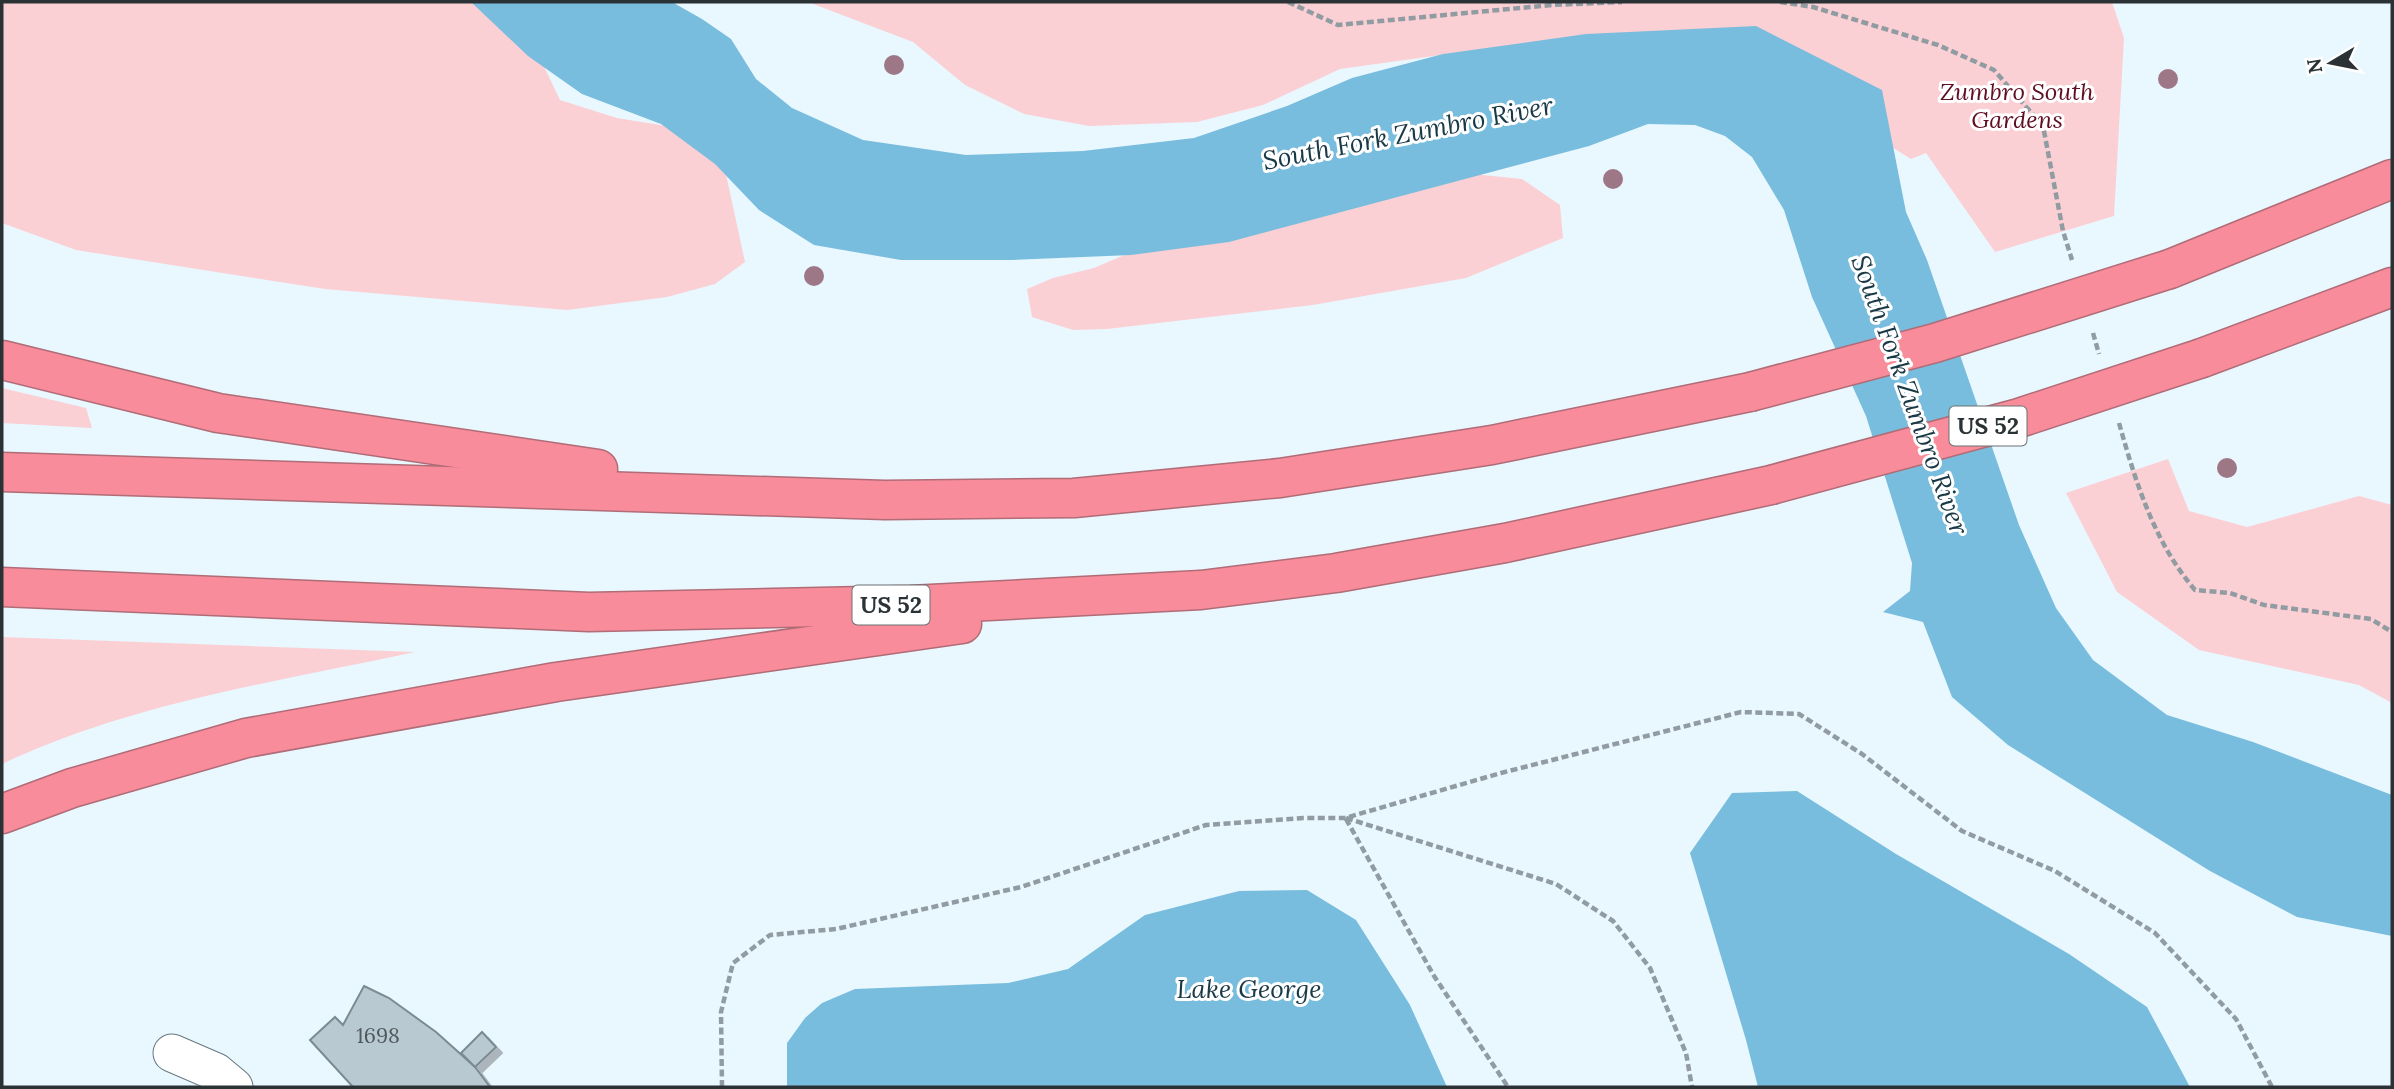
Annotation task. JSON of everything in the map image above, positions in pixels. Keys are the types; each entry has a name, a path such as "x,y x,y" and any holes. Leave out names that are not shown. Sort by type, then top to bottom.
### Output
{"highway":[{"path":"2,472 885,499 1074,498 1280,478 1492,445 1750,392 1935,343 2170,269 2392,179"},
{"name":"US 52","path":"2,587 589,612 911,605 1201,590 1336,573 1505,543 1771,485 2019,418 2202,358 2392,287"},
{"path":"2,360 218,413 562,466 885,499"},
{"path":"2,814 72,789 246,738 556,682 1201,590"}],"lane":[{"path":"172,1053 216,1072 234,1087"}],"path":[{"path":"1288,2 1338,25 1552,5 1622,2"},
{"path":"722,1087 721,1012 733,963 770,935 836,929 1021,887 1206,825 1303,818 1346,818 1501,774 1741,712 1799,714 1862,754 1962,831 2055,871 2155,933 2236,1019 2272,1087"},
{"path":"1346,818 1434,975 1508,1087"},
{"path":"1346,818 1556,884 1613,921 1650,968 1686,1053 1692,1087"}],"green space":[{"path":"2,2 493,2 528,33 560,100 617,118 685,129 724,165 745,262 715,284 667,297 567,310 325,289 76,250 2,223"},
{"name":"Zumbro South Gardens","path":"808,2 2112,2 2124,38 2114,216 1995,252 1926,153 1911,159 1861,128 1470,51 1340,69 1263,105 1197,122 1089,126 1024,114 965,85 913,42"},
{"path":"1443,171 1522,179 1560,205 1563,238 1466,278 1313,305 1107,329 1073,330 1032,317 1027,289 1053,278 1094,268 1178,232"},
{"path":"2,388 86,408 92,428 2,423"},
{"path":"2168,459 2189,511 2247,527 2359,496 2392,505 2392,703 2359,685 2199,650 2117,592 2066,493"},
{"path":"2,637 415,652 205,696 153,710 101,725 2,764"}],"water":[{"name":"South Fork Zumbro River","path":"471,2 672,2 731,39 756,79 792,108 863,140 966,155 1083,151 1194,138 1287,106 1352,78 1443,54 1586,34 1756,26 1882,90 1906,212 1927,260 2019,525 2056,608 2093,660 2167,715 2253,742 2392,795 2392,936 2297,917 2210,871 2008,745 1952,697 1923,622 1883,612 1910,591 1912,563 1866,416 1812,297 1784,210 1752,157 1725,136 1695,125 1648,124 1589,146 1229,242 1131,255 1011,260 901,260 814,245 759,210 715,164 661,124 582,94 528,56"},
{"path":"1797,791 1896,854 2069,954 2147,1007 2190,1087 1758,1087 1690,853 1732,793"},
{"name":"Lake George","path":"1307,890 1356,920 1410,1005 1447,1087 787,1087 787,1043 805,1018 822,1003 855,989 1008,983 1068,969 1145,915 1239,891"}],"building":[{"path":"364,986 389,998 436,1032 475,1067 490,1087 353,1087 310,1040 335,1017 343,1025"},
{"path":"482,1032 496,1047 475,1067 461,1053"}]}
